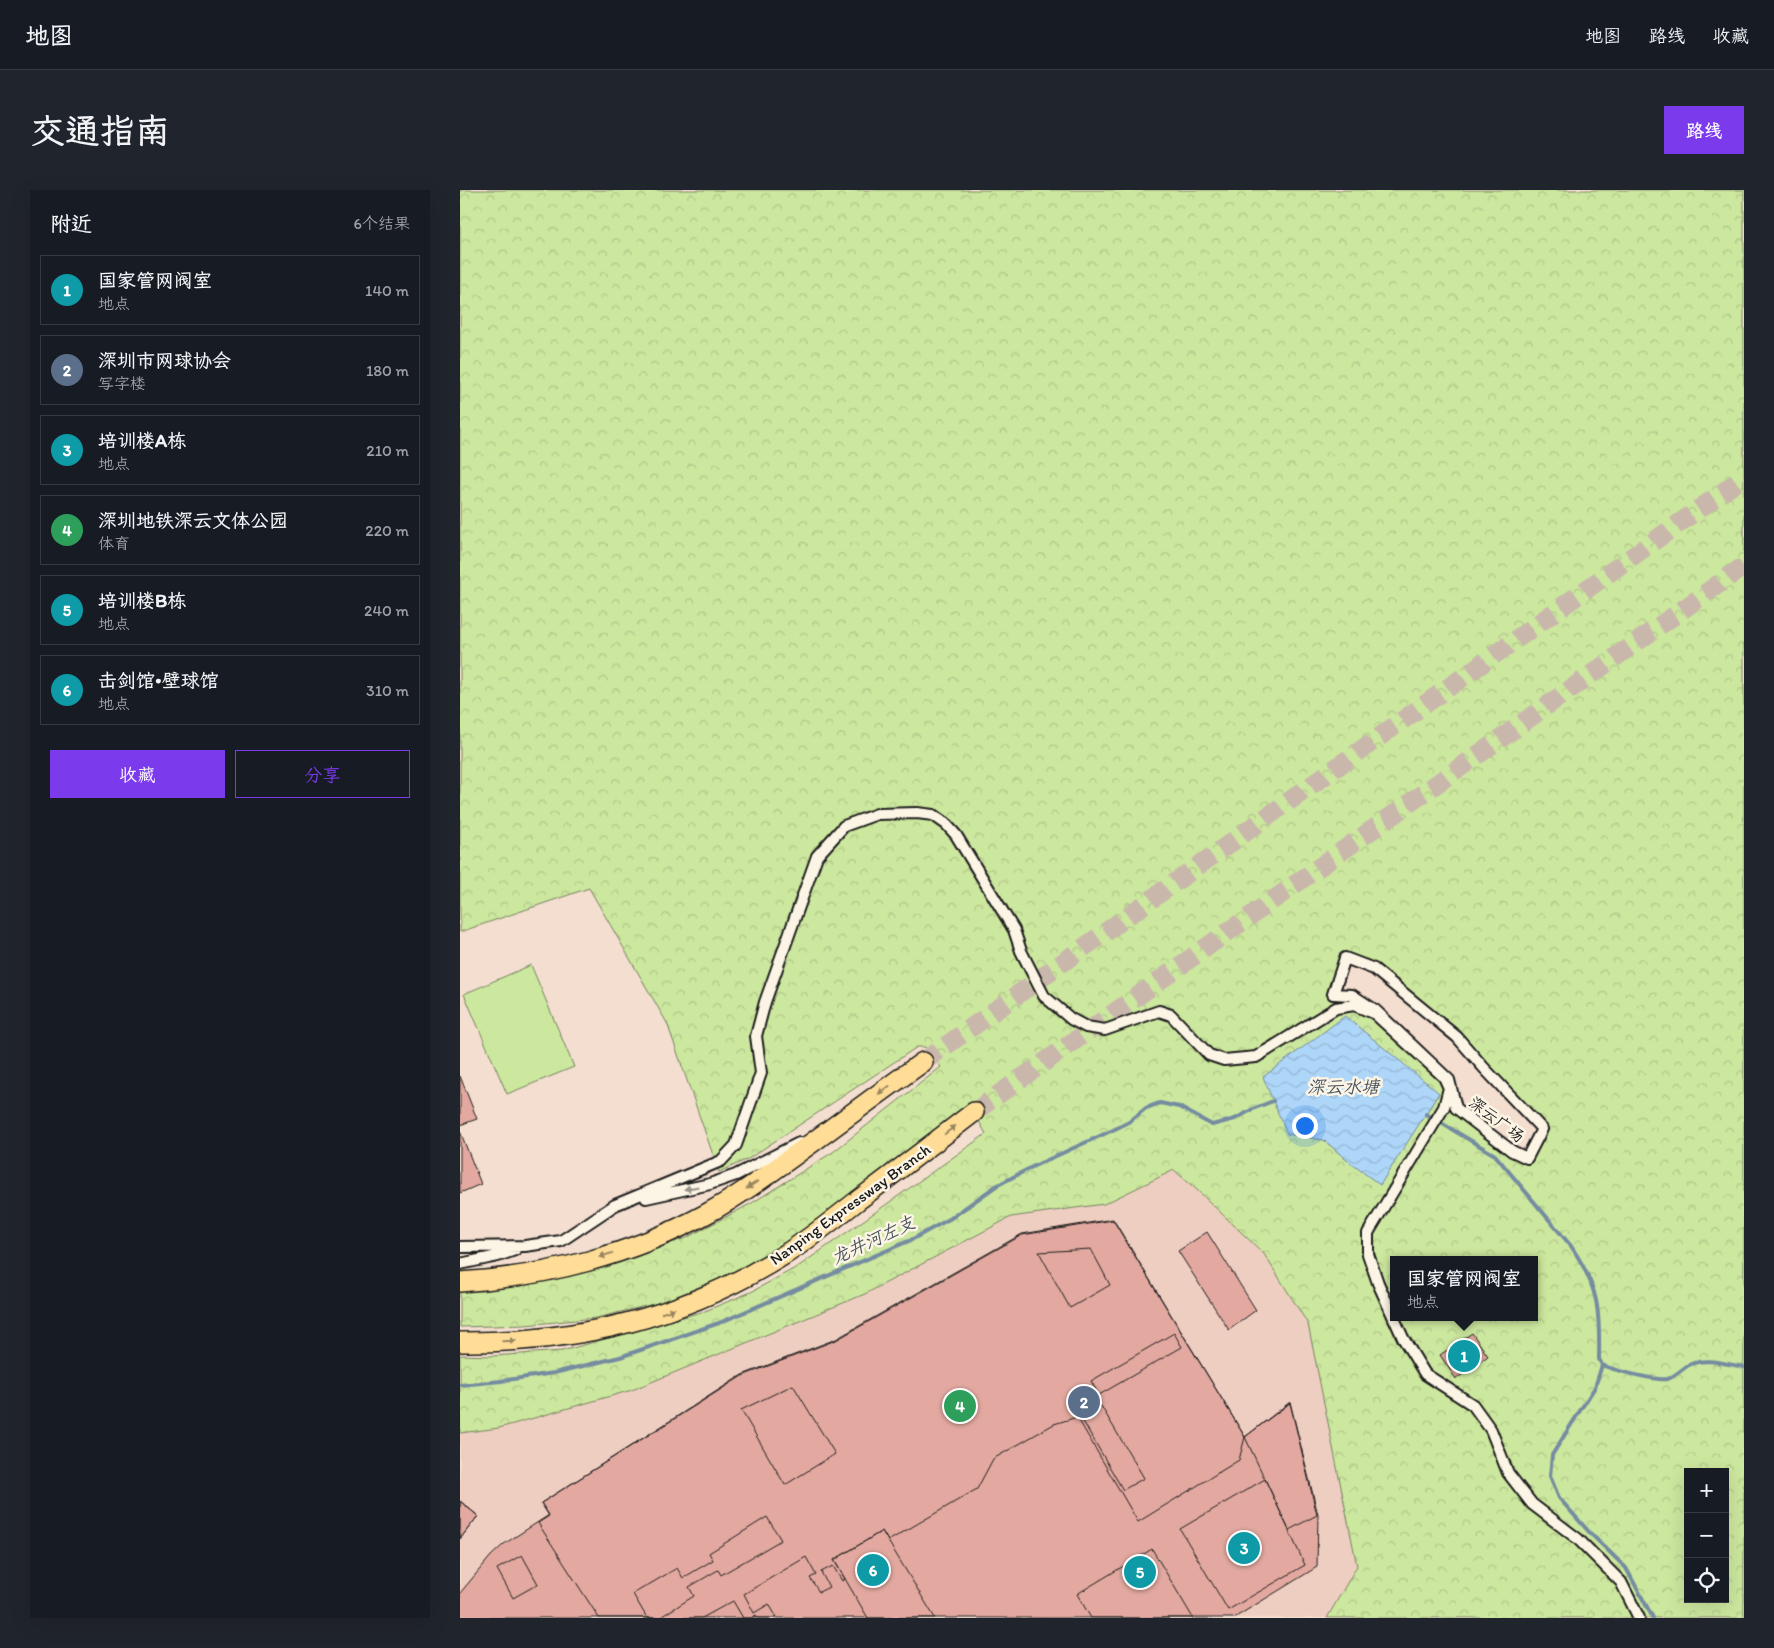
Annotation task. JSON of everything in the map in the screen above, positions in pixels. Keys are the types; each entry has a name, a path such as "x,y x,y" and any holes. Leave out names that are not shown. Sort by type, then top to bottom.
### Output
{"highway":[{"path":"460,1282 550,1271 609,1255 659,1236 705,1214 751,1187 923,1062"},
{"name":"Nanping Expressway Branch","path":"460,1342 528,1340 584,1333 643,1320 694,1302 738,1281 785,1255 974,1112"}],"street":[{"path":"460,1247 525,1246 561,1241 614,1205 721,1161 736,1145 760,1073 756,1036 817,856 844,826 876,814 917,813 933,815 946,824 956,835 1014,930 1020,951 1044,996 1071,1019 1086,1027 1105,1030 1159,1011 1172,1015 1209,1056 1224,1060 1256,1057 1336,1008 1354,1006 1374,1013 1444,1076 1449,1088 1444,1107 1368,1233 1368,1254 1390,1310"},
{"name":"深云广场","path":"1345,958 1374,969 1457,1037 1542,1129 1527,1158 1512,1151 1456,1108 1449,1080 1375,1010 1352,995 1333,994 1345,958"},
{"path":"614,1205 710,1184 736,1175 846,1118"},
{"path":"460,1264 498,1256 525,1246"},
{"path":"1395,1321 1402,1338 1425,1374 1473,1405 1491,1430 1508,1473 1514,1481 1532,1504 1578,1539 1621,1582 1639,1618"}],"shaded area":[{"path":"1174,1170 1264,1254 1308,1324 1357,1566 1327,1618 460,1618 460,1433 499,1428 632,1390 865,1294 1011,1217 1104,1204"}],"green space":[{"path":"460,190 1744,190 1744,1618 1327,1618 1357,1566 1308,1324 1264,1254 1174,1170 1104,1204 1011,1217 865,1294 632,1390 499,1428 460,1433 460,1355 493,1356 562,1351 705,1311 751,1292 799,1266 986,1134 972,1108 800,1234 736,1272 662,1302 596,1318 525,1325 460,1327 460,1289 604,1265 686,1238 752,1203 833,1152 941,1067 925,1047 917,1047 748,1159 719,1172 667,1023 589,888 460,932","holes":["1346,958 1374,969 1457,1037 1542,1128 1527,1158 1456,1108 1449,1080 1352,995 1334,994","1439,1093 1380,1184 1348,1161 1324,1140 1287,1134"]},
{"path":"531,965 574,1067 507,1094 464,994"}],"water":[{"name":"深云水塘","path":"1345,1016 1439,1093 1380,1185 1324,1140 1287,1134 1263,1077"}],"building":[{"path":"460,1076 477,1119 460,1125"},
{"path":"460,1131 481,1184 460,1193"},
{"path":"1113,1219 1245,1437 1290,1402 1318,1515 1317,1567 1234,1618 460,1618 460,1593 491,1556 504,1544 549,1515 541,1503 742,1375 836,1339 1022,1234"},
{"path":"1113,1220 1245,1437 1239,1460 1138,1522 1077,1417 1054,1424 993,1459 977,1489 888,1541 882,1531 834,1560 845,1579 842,1581 833,1566 821,1572 829,1587 819,1592 810,1578 816,1575 806,1557 744,1594 754,1613 769,1604 776,1616 772,1618 757,1618 756,1615 751,1618 743,1618 733,1601 702,1618 599,1618 538,1523 549,1516 541,1503 742,1376 836,1340 1022,1235"},
{"path":"1207,1232 1256,1310 1229,1330 1178,1251"},
{"path":"1091,1249 1110,1285 1070,1308 1039,1252"},
{"path":"1174,1333 1182,1347 1099,1395 1091,1381"},
{"path":"1472,1333 1488,1356 1456,1379 1440,1355"},
{"path":"793,1385 835,1454 785,1485 741,1410"},
{"path":"1089,1391 1096,1404 1079,1414 1072,1401"},
{"path":"1290,1403 1317,1515 1289,1530 1245,1437"},
{"path":"1101,1406 1144,1478 1123,1490 1081,1418"},
{"path":"1265,1479 1305,1565 1228,1610 1180,1529"},
{"path":"460,1501 478,1516 460,1539"},
{"path":"460,1501 478,1516 460,1539"},
{"path":"767,1517 781,1540 721,1575 718,1570 689,1587 694,1596 659,1618 647,1618 633,1594 677,1568 683,1578 713,1560 709,1553"},
{"path":"882,1531 935,1618 868,1618 834,1560"},
{"path":"1152,1549 1193,1618 1091,1618 1077,1594"},
{"path":"522,1555 538,1584 513,1598 497,1569"}],"waterway":[{"name":"龙井河左支","path":"460,1385 554,1373 620,1357 719,1323 911,1240 951,1218 996,1186 1034,1166 1129,1122 1146,1108 1160,1103 1179,1107 1212,1125 1235,1119 1273,1101"},
{"path":"1426,1114 1495,1155 1571,1246 1587,1274 1596,1300 1599,1327 1599,1359 1602,1365 1634,1375 1662,1379 1670,1378 1693,1363 1707,1361 1744,1367"},
{"path":"1602,1365 1595,1387 1552,1455 1550,1476 1559,1498 1590,1533 1626,1568 1653,1618"}],"tunnel":[{"path":"923,1062 1744,477"},
{"path":"974,1112 1744,566"}],"place":[{"name":"国家管网阀室","path":"1464,1356"},
{"name":"深圳市网球协会","path":"1084,1402"},
{"name":"深圳地铁深云文体公园","path":"960,1406"},
{"name":"培训楼A栋","path":"1244,1548"},
{"name":"击剑馆•壁球馆","path":"873,1570"},
{"name":"培训楼B栋","path":"1140,1572"}]}
